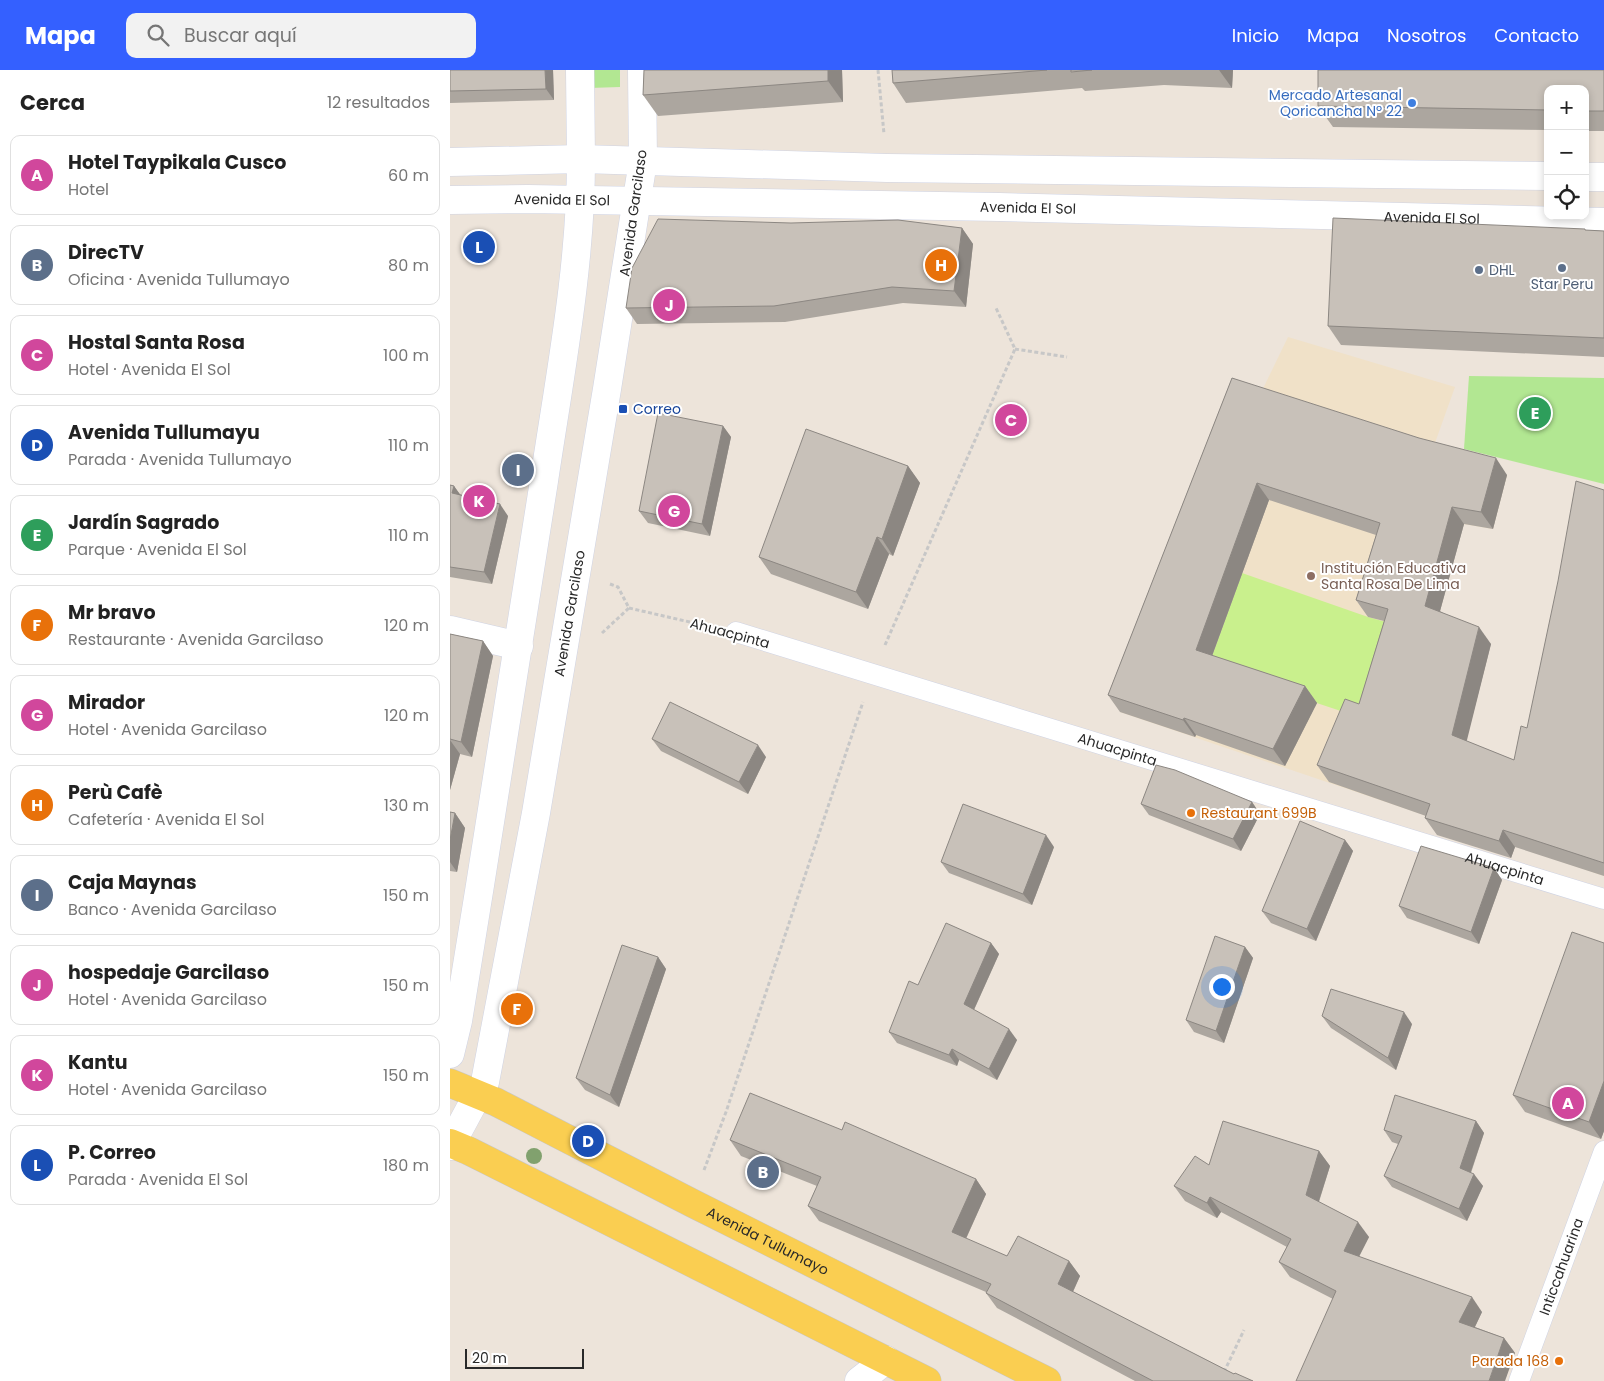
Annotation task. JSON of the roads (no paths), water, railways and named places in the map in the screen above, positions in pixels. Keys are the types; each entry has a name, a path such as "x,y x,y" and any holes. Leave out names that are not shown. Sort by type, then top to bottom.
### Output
{"main road":[{"name":"Avenida Tullumayo","path":"450,1083 483,1097 1047,1381"},
{"path":"455,1146 927,1381"}],"street":[{"path":"450,1054 458,1021 519,646 574,280 581,200 580,70"},
{"name":"Avenida Garcilaso","path":"455,1146 483,1097 536,813 643,161 642,70"},
{"path":"450,162 581,160 887,168 1544,176"},
{"path":"1589,176 1604,177"},
{"name":"Avenida El Sol","path":"450,200 581,200 989,207 1604,222"},
{"path":"450,630 519,646"},
{"path":"859,1381 886,1360"}],"lane":[{"name":"Ahuacpinta","path":"736,632 1604,899"},
{"name":"Inticcahuarina","path":"1520,1381 1604,1151"}],"place":[{"name":"Mercado Artesanal Qoricancha Nº 22","path":"1412,103"},
{"name":"P. Correo","path":"479,247"},
{"name":"Perù Cafè","path":"941,265"},
{"name":"Star Peru","path":"1562,268"},
{"name":"DHL","path":"1479,270"},
{"name":"hospedaje Garcilaso","path":"669,305"},
{"name":"Correo","path":"623,409"},
{"name":"Jardín Sagrado","path":"1535,413"},
{"name":"Hostal Santa Rosa","path":"1011,420"},
{"name":"Caja Maynas","path":"518,470"},
{"name":"Kantu","path":"479,501"},
{"name":"Mirador","path":"674,511"},
{"name":"Institución Educativa Santa Rosa De Lima","path":"1311,576"},
{"name":"Restaurant 699B","path":"1191,813"},
{"name":"Mr bravo","path":"517,1009"},
{"name":"Hotel Taypikala Cusco","path":"1568,1103"},
{"name":"Avenida Tullumayu","path":"588,1141"},
{"name":"DirecTV","path":"763,1172"},
{"name":"Parada 168","path":"1559,1361"}]}
